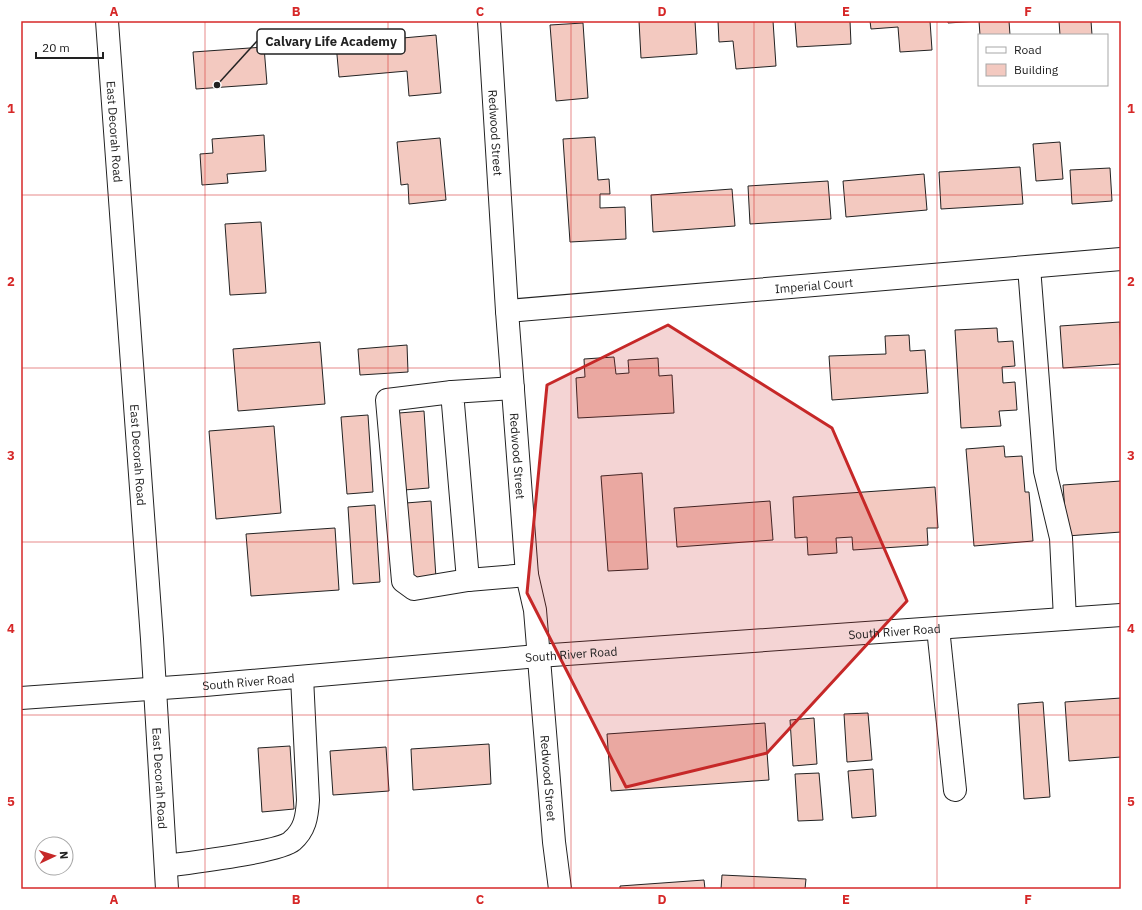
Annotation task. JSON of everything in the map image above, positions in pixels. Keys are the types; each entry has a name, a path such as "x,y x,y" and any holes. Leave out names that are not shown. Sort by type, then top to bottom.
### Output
{"street":[{"name":"East Decorah Road","path":"107,21 155,688 167,889"},
{"name":"Redwood Street","path":"489,21 507,311 527,574 535,610 554,842 560,889"},
{"name":"Imperial Court","path":"507,311 1121,260"},
{"path":"1029,267 1045,471 1061,538 1065,619"},
{"path":"513,388 452,392 387,400 403,581 414,589 468,580 527,574"},
{"path":"452,392 468,580"},
{"name":"South River Road","path":"21,698 538,656 1121,615"},
{"path":"938,628 955,790"},
{"path":"166,866 271,849 290,843 301,832 306,820 308,800 302,676"}],"highlighted area":[{"path":"668,325 832,428 907,601 767,753 626,787 527,593 547,385"}],"building":[{"path":"639,21 695,21 697,54 641,58"},
{"path":"718,21 773,21 776,66 736,69 733,41 719,42"},
{"path":"795,21 850,21 851,44 797,47"},
{"path":"870,21 930,21 932,50 900,52 898,27 871,29"},
{"path":"948,21 979,21 948,23"},
{"path":"979,21 1009,21 1010,34 980,34"},
{"path":"1059,21 1091,21 1092,34 1060,34"},
{"path":"583,23 588,98 556,101 550,25"},
{"path":"436,35 441,93 409,96 407,71 339,77 336,44"},
{"path":"264,47 267,84 196,89 193,52"},
{"path":"264,135 266,171 227,174 228,183 202,185 200,154 213,153 212,139"},
{"path":"595,137 598,180 609,179 610,194 600,194 600,208 625,207 626,239 570,242 563,139"},
{"path":"440,138 446,200 409,204 408,184 401,185 397,142"},
{"path":"1060,142 1063,179 1036,181 1033,144"},
{"path":"1020,167 1023,204 941,209 939,172"},
{"path":"1110,168 1112,201 1072,204 1070,170"},
{"path":"924,174 927,210 846,217 843,181"},
{"path":"828,181 831,219 750,224 748,186"},
{"path":"732,189 735,226 653,232 651,195"},
{"path":"261,222 266,293 230,295 225,224"},
{"path":"1120,322 1121,364 1063,368 1060,326"},
{"path":"997,328 998,342 1013,341 1015,366 1002,367 1003,383 1015,382 1017,410 999,411 1001,426 961,428 955,330"},
{"path":"909,335 910,351 925,350 928,393 832,400 829,356 886,354 885,336"},
{"path":"320,342 325,404 238,411 233,349"},
{"path":"407,345 408,372 360,375 358,349"},
{"path":"614,357 616,374 629,373 628,360 658,358 659,376 672,375 674,413 578,418 576,378 585,377 584,359"},
{"path":"424,411 429,488 404,490 399,413"},
{"path":"368,415 373,492 347,494 341,417"},
{"path":"274,426 281,513 216,519 209,431"},
{"path":"1004,446 1005,457 1022,456 1025,492 1029,492 1033,541 974,546 966,449"},
{"path":"642,473 648,569 608,571 601,476"},
{"path":"1121,481 1121,532 1067,536 1063,485"},
{"path":"935,487 938,528 927,528 928,545 853,550 852,537 836,538 837,553 808,555 807,537 795,538 793,497"},
{"path":"431,501 436,578 411,580 406,503"},
{"path":"770,501 773,540 677,547 674,508"},
{"path":"375,505 380,582 353,584 348,507"},
{"path":"335,528 339,590 251,596 246,534"},
{"path":"1121,698 1121,757 1069,761 1065,702"},
{"path":"1043,702 1050,797 1024,799 1018,704"},
{"path":"868,713 872,760 847,762 844,714"},
{"path":"814,718 817,764 793,766 790,720"},
{"path":"765,723 769,780 611,791 607,734"},
{"path":"489,744 491,784 413,790 411,749"},
{"path":"290,746 294,809 262,812 258,748"},
{"path":"386,747 389,791 333,795 330,751"},
{"path":"873,769 876,816 852,818 848,771"},
{"path":"819,773 823,820 798,821 795,774"},
{"path":"722,875 806,879 805,889 721,889"},
{"path":"704,880 705,889 620,889 620,886"}],"place":[{"name":"Calvary Life Academy","path":"217,85"}]}
